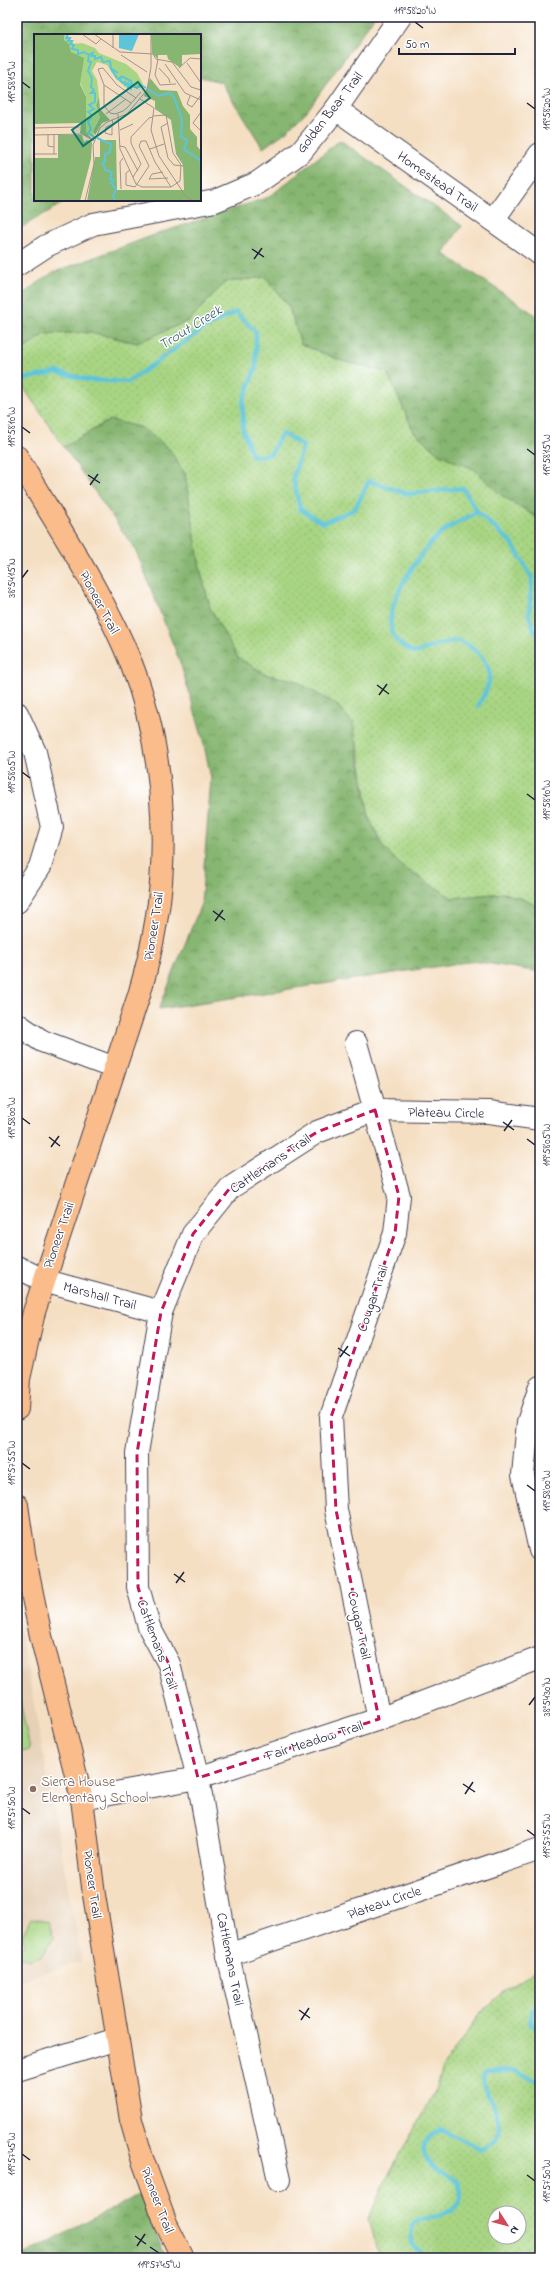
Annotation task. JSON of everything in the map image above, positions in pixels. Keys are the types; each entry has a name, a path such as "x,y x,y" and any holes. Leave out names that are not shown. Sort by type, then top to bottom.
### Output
{"main road":[{"name":"Pioneer Trail","path":"17,458 110,618 131,663 154,739 162,837 157,921 139,995 43,1280 26,1340 19,1379 17,1408"},
{"name":"Pioneer Trail","path":"17,1505 25,1560 41,1636 82,1799 94,1896 117,2040 132,2120 142,2158 166,2224 183,2258"}],"street":[{"name":"Golden Bear Trail","path":"17,265 46,246 93,224 216,201 257,183 301,152 336,109 400,17"},
{"name":"Homestead Trail","path":"336,109 540,254"},
{"path":"493,220 540,154"},
{"path":"17,713 35,752 52,826 40,867 17,902"},
{"path":"17,1024 42,1041 115,1068"},
{"name":"Cougar Trail","path":"356,1043 399,1196 394,1233 331,1417 336,1510 379,1719"},
{"name":"Plateau Circle","path":"375,1110 489,1112 540,1119"},
{"name":"Cattlemans Trail","path":"279,2180 228,1955 198,1778 169,1664 149,1627 138,1587 137,1453 162,1312 193,1234 230,1188 317,1132 375,1110"},
{"name":"Marshall Trail","path":"17,1267 43,1280 162,1312"},
{"path":"540,1387 528,1422 523,1475 540,1550"},
{"name":"Fair Meadow Trail","path":"82,1799 198,1778 379,1719 540,1658"},
{"name":"Plateau Circle","path":"228,1955 540,1849"},
{"path":"17,2070 117,2040"}],"highlighted area":[{"path":"375,1110 399,1196 395,1233 331,1417 336,1510 379,1719 198,1778 169,1664 149,1627 138,1587 137,1453 161,1312 193,1234 230,1188 317,1132"}],"shaded area":[{"name":"Sierra House Elementary School","path":"17,1615 82,1962 17,1981"}],"green space":[{"path":"17,17 374,17 307,111 287,131 263,148 221,82 201,77 201,34 34,34 34,201 66,201 17,230"},
{"path":"340,140 462,226 443,253 540,318 540,519 501,495 474,469 441,455 414,432 387,372 342,361 301,344 289,307 266,277 225,282 190,320 137,343 90,332 45,334 17,354 17,298 52,273 157,234 269,197"},
{"path":"266,277 289,307 301,344 342,361 387,372 414,432 441,455 474,469 501,495 540,519 540,909 528,901 504,893 452,898 403,867 383,847 369,818 358,744 294,680 267,675 238,658 210,608 200,568 185,474 169,449 142,428 110,420 64,447 17,378 17,354 45,334 90,332 137,343 190,320 225,282"},
{"path":"110,420 142,428 169,449 185,474 200,568 210,608 238,658 267,675 294,680 337,705 353,723 369,818 383,847 403,867 452,898 504,893 528,901 540,909 540,972 473,961 159,1009 201,904 211,778 202,736 180,662 136,551 64,447"},
{"path":"17,1687 30,1749 17,1752"},
{"path":"31,1918 48,1921 54,1938 41,1956 28,1960 19,1956 17,1950 26,1946 22,1936"},
{"path":"540,1968 540,2258 380,2258 369,2219 382,2187 434,2093 442,2068 482,2011 506,1990"},
{"path":"140,2194 166,2258 18,2258"}],"waterway":[{"name":"Trout Creek","path":"17,384 25,379 57,372 89,380 128,382 206,327 236,312 256,332 256,367 243,402 243,430 253,457 271,454 282,433 303,446 293,478 300,509 323,523 355,509 369,481 408,494 463,488 477,512 512,543 532,578 529,616 535,632 540,631"},
{"path":"477,512 445,530 436,538 417,561 408,574 394,603 391,616 391,628 394,637 400,644 415,653 452,641 467,644 477,652 485,661 490,675 486,689 478,706"},
{"path":"540,2003 533,2009 530,2022 540,2031"},
{"path":"427,2258 418,2251 413,2243 411,2235 413,2224 418,2221 451,2211 459,2202 461,2194 457,2181 436,2169 428,2162 424,2151 426,2141 430,2136 441,2130 482,2149 496,2140 499,2127 498,2118 483,2084 485,2072 512,2071 540,2082"}],"place":[{"name":"Sierra House Elementary School","path":"33,1789"}]}
